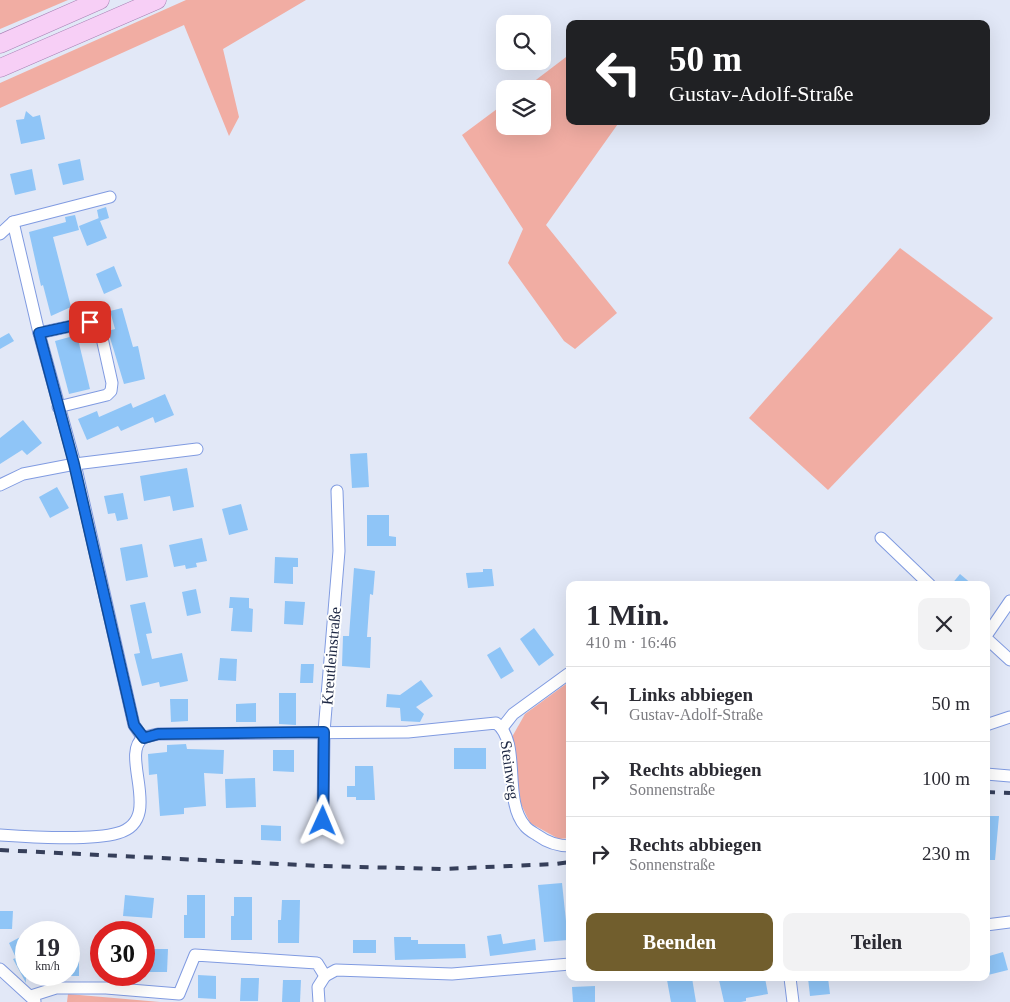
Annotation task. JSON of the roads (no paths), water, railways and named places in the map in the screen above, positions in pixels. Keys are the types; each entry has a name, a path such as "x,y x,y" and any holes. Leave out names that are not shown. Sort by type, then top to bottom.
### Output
{"main road":[{"path":"0,44 100,0"},
{"path":"0,68 156,0"}],"street":[{"path":"0,234 13,222 110,197"},
{"path":"13,222 39,333 74,464 134,725 144,738"},
{"path":"39,333 90,322 100,330 112,383 111,391 107,395 58,407"},
{"path":"0,485 23,474 74,464 197,449"},
{"name":"Kreutleinstraße","path":"323,821 324,732 339,551 338,491"},
{"path":"881,538 926,581"},
{"path":"990,631 1010,602"},
{"path":"990,641 1010,660"},
{"path":"0,835 97,836 120,833 133,823 141,807 136,753 138,744 144,738 158,734 408,732 499,726 566,675"},
{"path":"990,724 1010,717"},
{"name":"Steinweg","path":"499,726 507,740 514,806 524,826 558,846 566,846"},
{"path":"990,774 1010,776"},
{"path":"990,924 1010,922"},
{"path":"0,969 33,999 56,988 106,988 180,994 195,955 317,962 325,976"},
{"path":"319,1002 318,987 325,976 336,970 452,974 566,964"},
{"path":"790,981 793,1002"}],"railway":[{"path":"990,792 1010,793"},
{"path":"0,850 321,866 443,869 566,863"}]}
